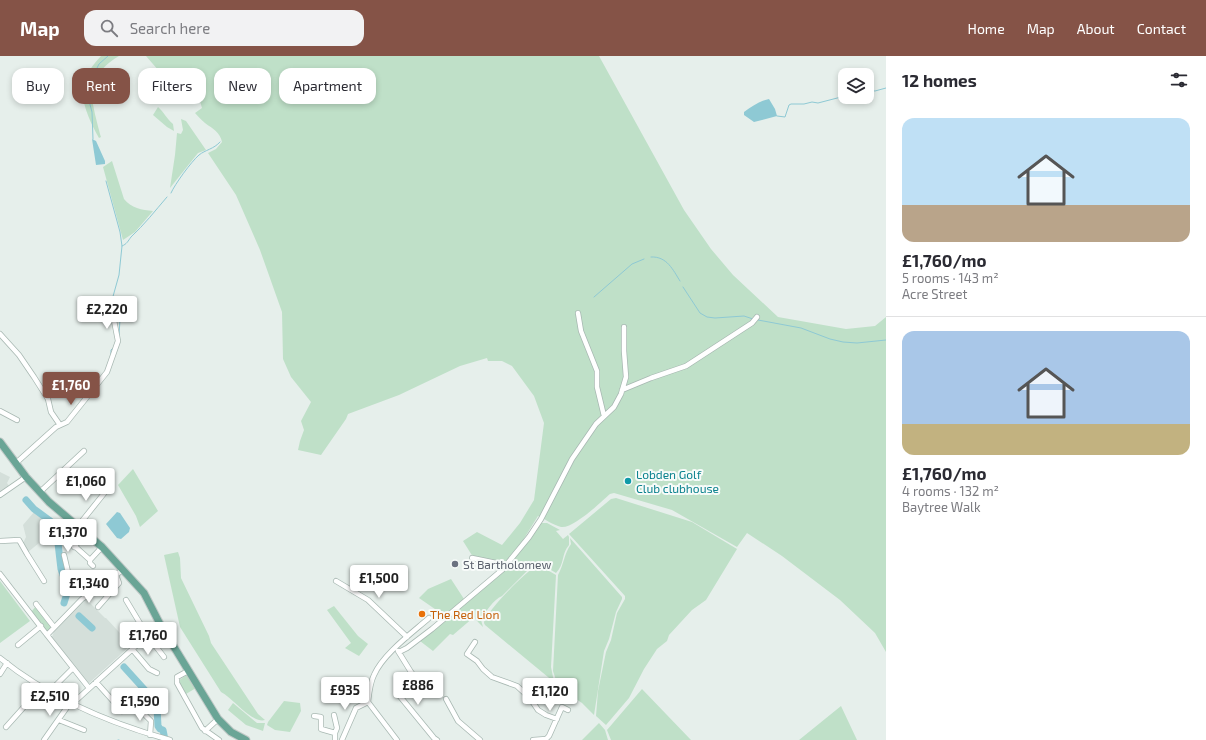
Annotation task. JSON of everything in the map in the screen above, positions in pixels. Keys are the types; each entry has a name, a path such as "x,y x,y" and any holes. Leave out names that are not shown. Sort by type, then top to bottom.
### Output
{"main road":[{"path":"0,442 26,477 40,492 65,516 102,547 144,593 160,624 218,720 231,732 246,740"}],"street":[{"path":"16,463 56,427 67,422 75,414 107,372 118,341 111,306"},
{"path":"578,313 581,332 597,370 598,387 604,416"},
{"path":"622,390 655,376 686,366 752,323 757,317"},
{"path":"399,652 407,648 432,629 505,567 529,537 541,519 572,459 596,424 614,407 622,390 626,377 624,327"},
{"path":"0,334 19,355 34,377 48,399 51,412 60,425"},
{"path":"0,411 17,420"},
{"path":"40,492 84,451"},
{"path":"0,495 26,477"},
{"path":"78,526 106,491 90,479"},
{"path":"59,532 90,560 90,563 93,566"},
{"path":"74,547 86,533"},
{"path":"0,542 19,540 26,554 44,578"},
{"path":"90,560 102,547"},
{"path":"64,554 68,572 91,593"},
{"path":"472,558 501,564 505,567"},
{"path":"46,635 102,581 116,575 123,569"},
{"path":"0,574 41,626 46,635 89,688"},
{"path":"98,607 119,583 116,575"},
{"path":"336,581 372,604 407,637"},
{"path":"126,600 164,657"},
{"path":"36,604 54,627"},
{"path":"397,740 368,702 370,688 374,674 394,649 429,618"},
{"path":"44,740 71,704 160,624"},
{"path":"18,645 41,626"},
{"path":"475,642 467,654 477,661 483,670 492,677 517,686 530,698 538,710 556,719"},
{"path":"132,649 149,669 157,673"},
{"path":"394,649 399,652 411,672 427,692"},
{"path":"0,658 39,686 71,704 150,735 170,740"},
{"path":"0,674 7,663"},
{"path":"49,692 73,668"},
{"path":"188,671 178,676 176,681 199,724 205,731 219,740"},
{"path":"411,672 400,686 398,694 437,740"},
{"path":"96,682 122,711"},
{"path":"6,727 23,708 39,686"},
{"path":"446,699 458,722 480,740"},
{"path":"342,740 356,708 368,702"},
{"path":"533,740 546,739 549,736 562,707 568,710"},
{"path":"141,708 151,721 150,735"},
{"path":"334,715 337,728 335,740"},
{"path":"314,716 321,717 320,729 335,733"},
{"path":"59,720 84,730"},
{"path":"205,731 218,720"}],"shaded area":[{"path":"0,472 10,477 7,483 9,486 0,493"},
{"path":"35,511 51,523 44,539 28,552 23,543 26,537 23,525"},
{"path":"86,599 131,645 88,684 52,637 55,629"}],"green space":[{"path":"101,56 119,56 103,68 91,68"},
{"path":"146,56 599,56 684,210 711,249 733,275 778,317 846,329 875,326 886,317 886,652 875,633 840,600 782,556 747,533 737,547 672,510 614,493 610,494 579,520 566,526 558,526 538,516 515,553 505,563 473,557 463,541 477,532 502,545 520,523 534,500 544,423 534,396 512,366 502,361 488,361 487,358 460,366 399,395 348,414 321,455 298,450 304,430 301,421 311,402 291,377 283,359 282,312 260,250 236,195 208,153 216,149 222,142 220,136 195,113 202,108 201,104 206,104 206,68 156,68"},
{"path":"93,104 101,137 99,138 87,112 85,105"},
{"path":"158,107 173,124 174,131 153,115"},
{"path":"181,119 186,121 206,150 198,153 170,188 177,133 181,134 183,130"},
{"path":"112,161 124,199 130,205 137,208 153,211 135,232 123,240 103,167"},
{"path":"133,469 158,511 140,527 136,516 118,485"},
{"path":"616,498 692,522 737,549 706,600 692,610 669,635 667,641 657,649 644,669 629,698 606,725 596,716 598,691 606,652 611,640 617,613 625,599 625,596 569,534 611,499"},
{"path":"541,523 547,523 560,530 556,531 563,539 568,535 569,537 569,545 565,552 561,566 556,573 543,565 534,564 490,606 481,620 483,627 474,617 453,635 450,634 433,651 420,641 491,581"},
{"path":"570,538 622,597 604,651 594,715 582,703 570,695 557,683 553,671 558,575 571,544"},
{"path":"178,552 180,558 181,578 211,643 258,714 265,720 254,718 221,692 180,627 164,555"},
{"path":"535,567 542,567 556,575 551,667 554,682 484,623 491,611 506,593 523,576"},
{"path":"451,579 464,599 445,616 419,598 428,589"},
{"path":"0,581 30,621 0,643"},
{"path":"36,606 52,627 47,632 31,612"},
{"path":"334,606 358,636 368,644 359,656 345,648 351,643 327,610"},
{"path":"188,674 196,688 186,694 178,681"},
{"path":"642,689 691,740 611,740 607,730"},
{"path":"284,701 300,703 301,711 290,732 275,730 267,725"},
{"path":"233,703 257,723 265,723 263,731 246,725 228,710"},
{"path":"841,706 857,740 799,740"},
{"path":"599,723 605,730 608,740 582,740"}],"water":[{"path":"769,99 777,116 754,122 744,115 744,112 753,106"},
{"path":"92,139 96,141 105,164 96,165"},
{"path":"117,512 120,513 130,528 129,532 121,539 117,538 106,524"}],"waterway":[{"path":"93,139 92,112 88,97 88,86 99,64 108,56"},
{"path":"874,91 886,88"},
{"path":"777,116 785,117 789,105 791,104 804,104 812,102 818,103 838,98"},
{"path":"171,193 196,158 201,153 220,142"},
{"path":"106,181 120,232 122,246 119,275 112,300"},
{"path":"122,246 145,223 167,197"},
{"path":"651,257 657,257 669,264 680,281"},
{"path":"594,297 632,264 644,259"},
{"path":"683,287 700,313 707,317 715,318 744,316 753,319"},
{"path":"119,336 120,319"},
{"path":"758,320 801,328 830,339 843,342 857,343 886,340"},
{"path":"111,354 111,350 113,348"},
{"path":"26,500 34,509 56,526 61,569 68,590 64,603"},
{"path":"79,616 92,628"},
{"path":"124,667 153,699 157,708 158,726 163,730 165,740"}],"place":[{"name":"Lobden Golf Club clubhouse","path":"628,481"},
{"name":"St Bartholomew","path":"455,564"},
{"name":"The Red Lion","path":"422,614"}]}
